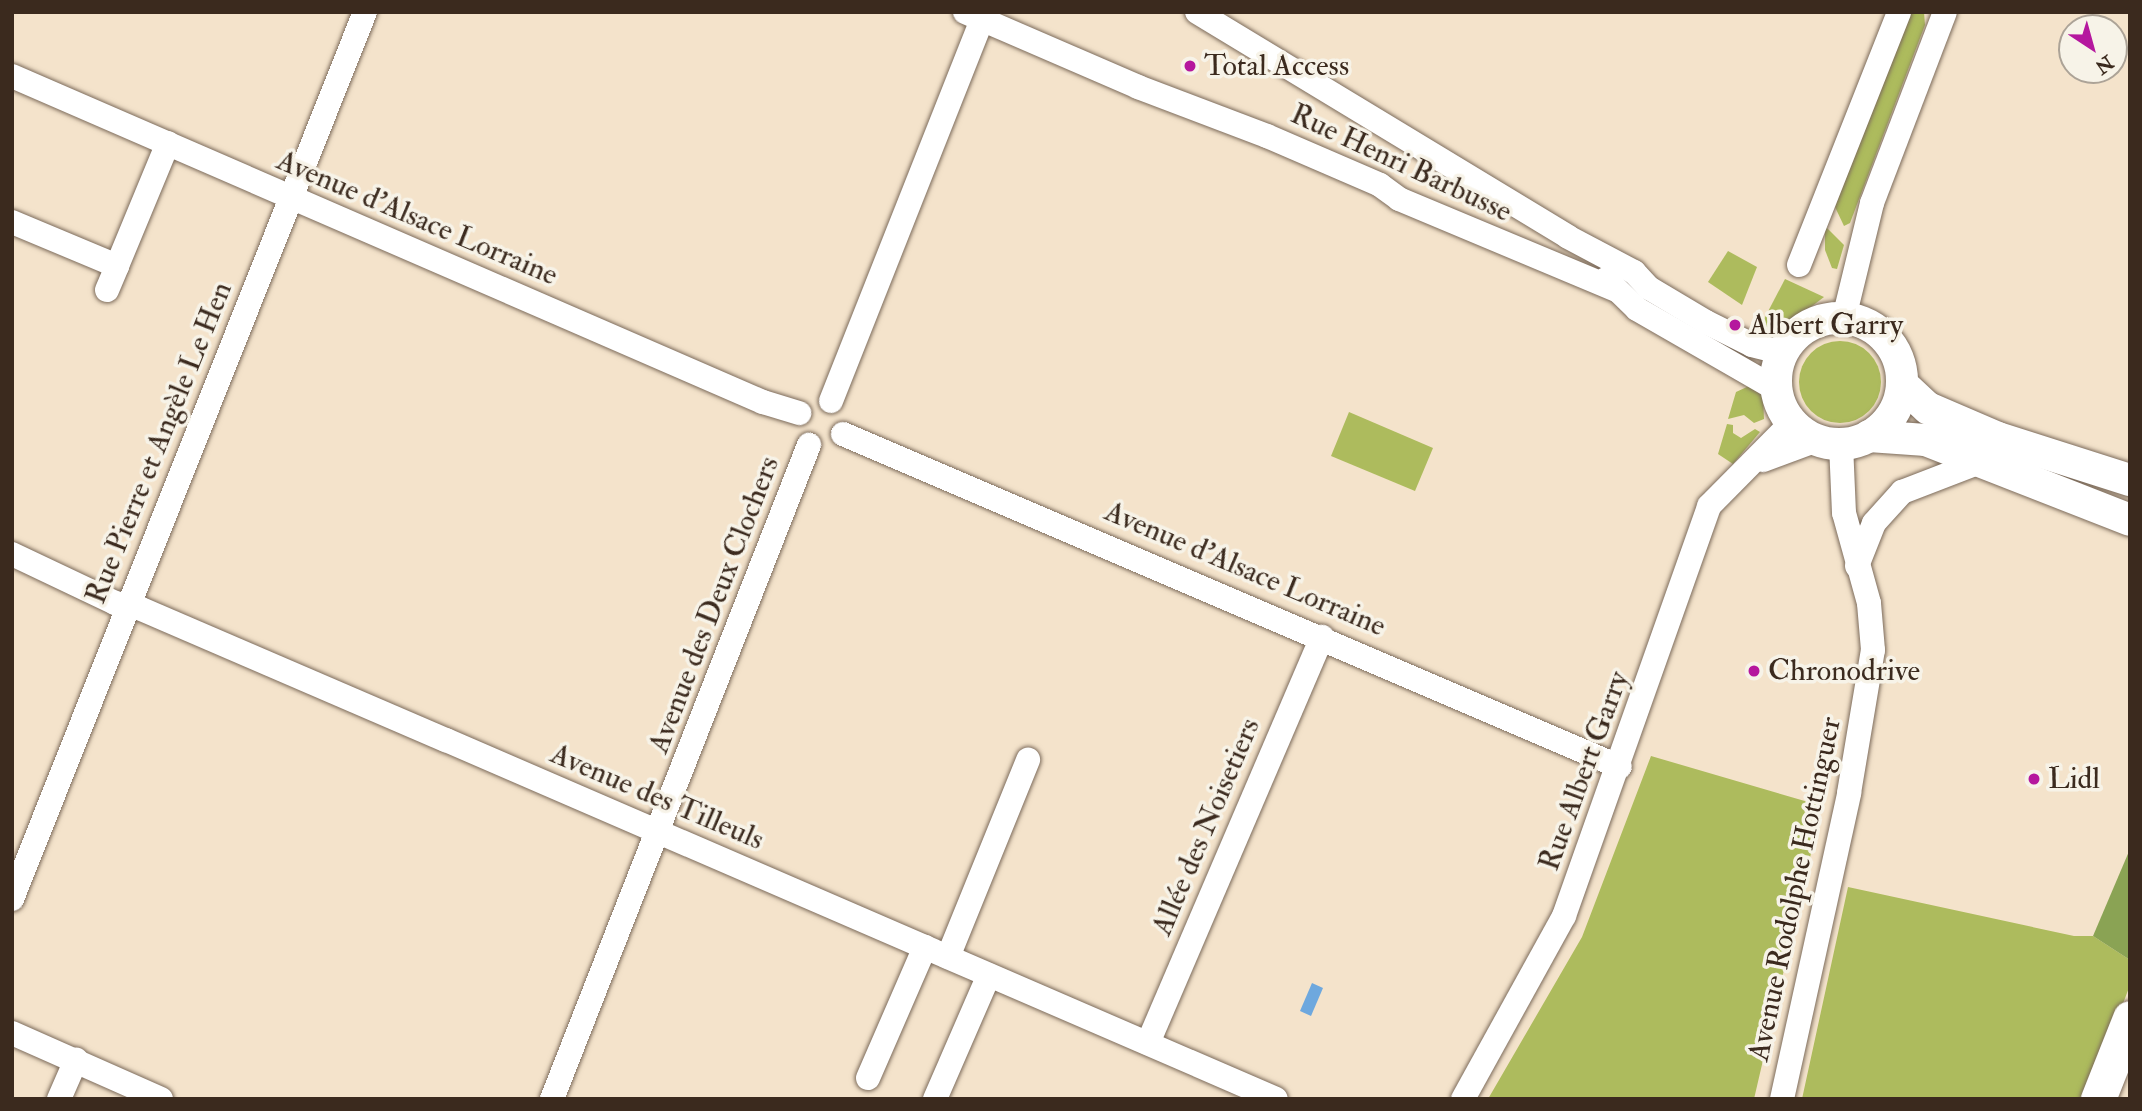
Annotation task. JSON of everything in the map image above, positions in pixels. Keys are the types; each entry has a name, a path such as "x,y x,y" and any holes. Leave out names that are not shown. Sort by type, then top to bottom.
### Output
{"highway":[{"path":"2098,1099 2130,1018"},
{"path":"2123,1099 2130,1087"}],"main road":[{"path":"2130,480 1997,438 1928,408 1904,386 1895,351 1882,334 1865,323 1844,318 1808,326 1783,353 1776,389 1791,422 1842,440 1926,440 1977,463 2130,520"},
{"path":"1842,440 1895,410 1904,386"}],"street":[{"name":"Rue Pierre et Angèle Le Hen","path":"12,899 127,605 191,457 365,12"},
{"path":"1197,12 1568,237 1634,272 1649,288 1706,322 1752,345 1783,353"},
{"path":"1799,265 1899,12"},
{"path":"1844,318 1872,203 1945,12"},
{"path":"831,401 978,15"},
{"name":"Rue Henri Barbusse","path":"978,15 1138,87 1267,136 1380,185 1411,205 1616,290"},
{"name":"Avenue d'Alsace Lorraine","path":"12,76 763,402 799,413"},
{"path":"107,290 168,143"},
{"path":"12,222 117,266"},
{"path":"1568,237 1637,309 1776,389"},
{"path":"816,400 831,401 842,411 843,434 832,445 809,445 799,435 799,413 816,400"},
{"name":"Rue Albert Garry","path":"1463,1099 1564,916 1620,767 1709,506 1753,464 1791,422"},
{"name":"Avenue d'Alsace Lorraine","path":"843,434 1322,636 1620,767"},
{"name":"Rue Albert Garry","path":"1753,464 1842,440"},
{"name":"Avenue Rodolphe Hottinguer","path":"1782,1099 1867,699 1873,650 1869,603 1844,513 1842,440"},
{"name":"Avenue des Deux Clochers","path":"552,1099 809,445"},
{"path":"1857,566 1874,523 1902,492 1977,463"},
{"name":"Avenue des Tilleuls","path":"12,554 1276,1099"},
{"name":"Allée des Noisetiers","path":"1148,1042 1322,636"},
{"path":"948,957 1028,760"},
{"path":"868,1079 925,947"},
{"path":"935,1099 989,975"},
{"path":"12,1033 161,1099"},
{"path":"59,1099 76,1060"}],"green space":[{"path":"1906,12 1924,12 1925,25 1850,223 1844,226 1835,207"},
{"path":"1825,226 1844,245 1837,269 1832,268 1825,250"},
{"path":"1728,251 1757,267 1742,305 1708,282"},
{"path":"1785,279 1824,297 1786,326 1767,330 1762,323"},
{"path":"1840,341 1856,344 1869,353 1878,366 1881,382 1878,398 1869,411 1856,420 1840,423 1824,420 1811,411 1802,398 1799,382 1802,366 1811,353 1824,344"},
{"path":"1749,386 1763,396 1764,419 1754,423 1744,415 1728,419 1736,392"},
{"path":"1349,412 1433,448 1415,491 1331,456"},
{"path":"1727,424 1733,425 1733,433 1741,438 1755,429 1760,432 1733,464 1718,454"},
{"path":"1651,756 1822,806 1754,1099 1488,1099 1582,937"},
{"path":"2130,849 2130,960 2093,936"},
{"path":"1848,887 2074,936 2093,936 2130,960 2130,985 2087,1099 1802,1099"}],"water":[{"path":"1312,983 1323,988 1311,1016 1300,1011"}],"place":[{"name":"Total Access","path":"1190,66"},
{"name":"Albert Garry","path":"1735,325"},
{"name":"Chronodrive","path":"1754,671"},
{"name":"Lidl","path":"2034,779"}]}
